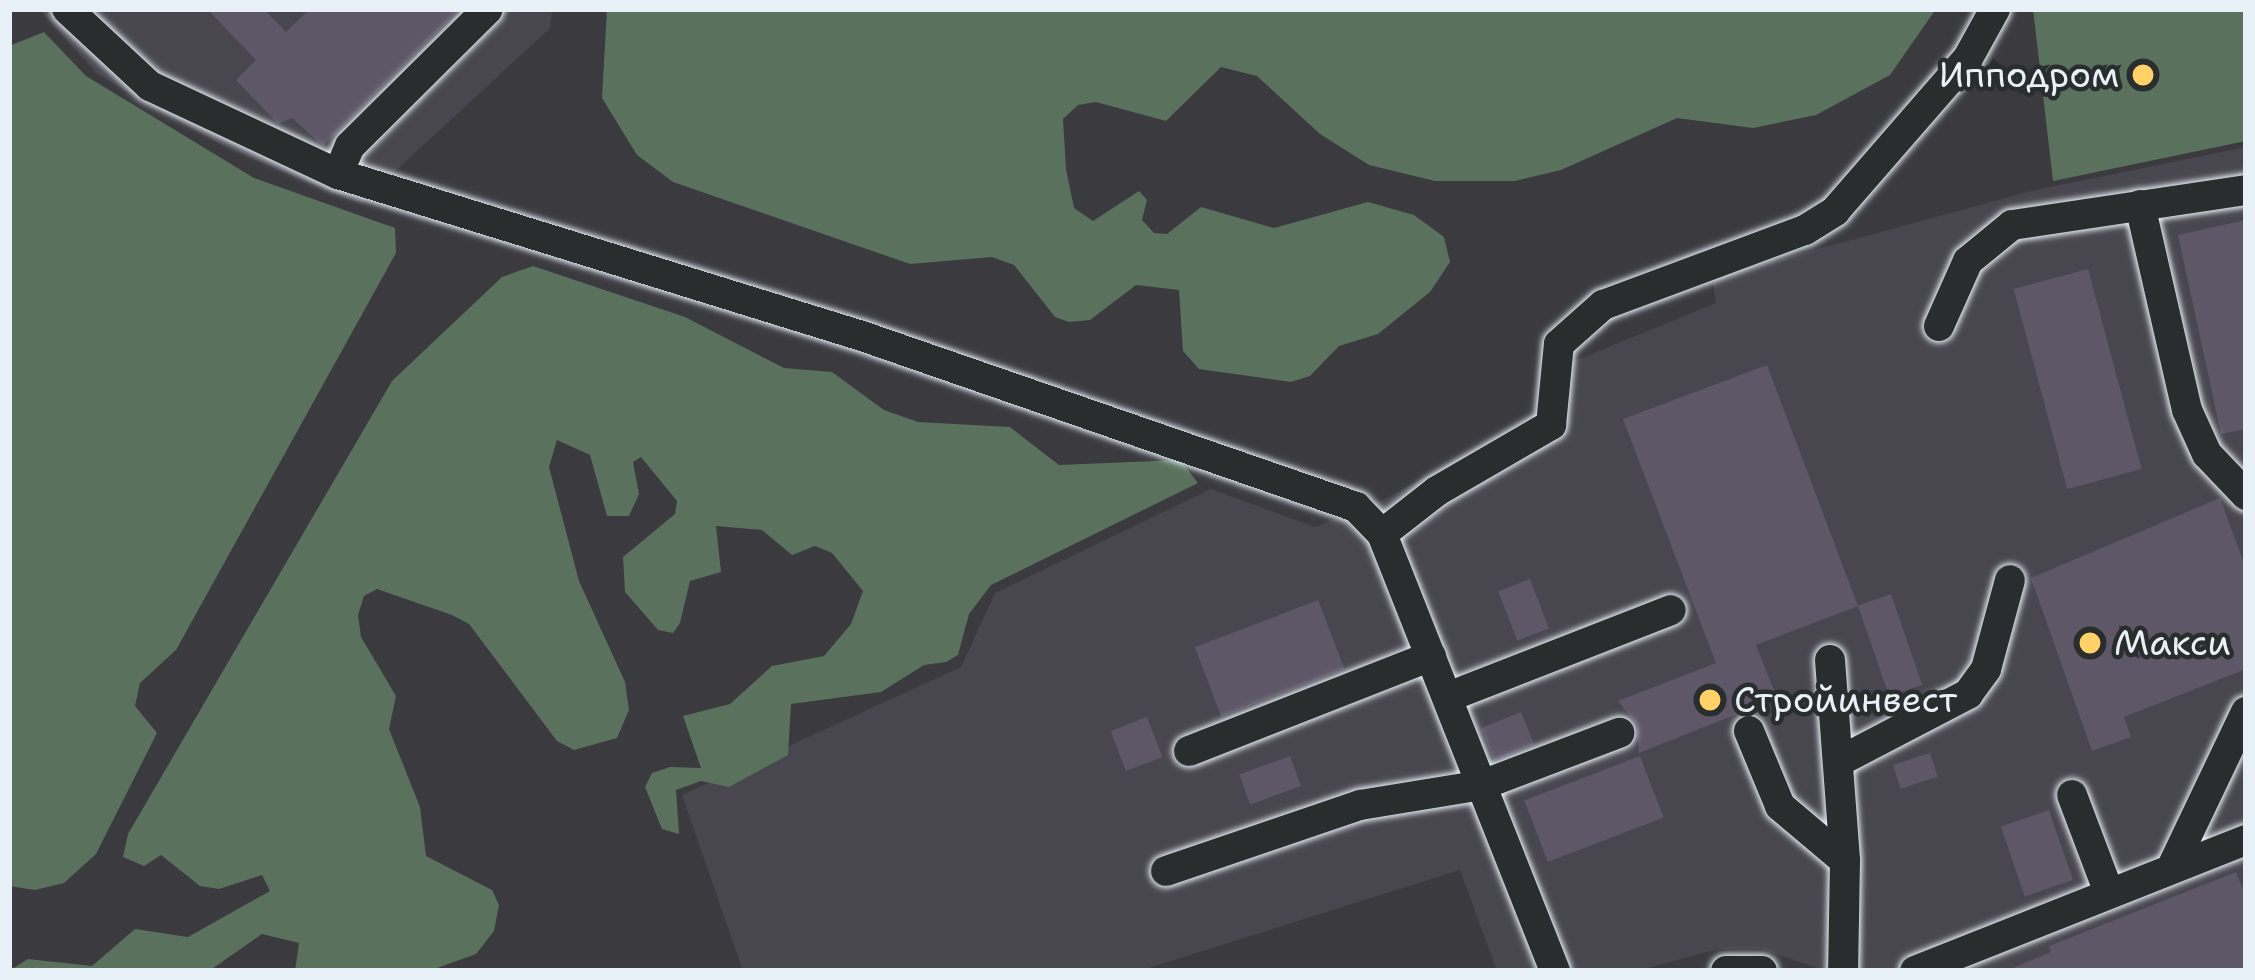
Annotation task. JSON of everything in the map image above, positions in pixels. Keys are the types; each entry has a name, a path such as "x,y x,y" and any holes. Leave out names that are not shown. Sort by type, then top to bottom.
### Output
{"street":[{"path":"67,9 150,86 338,174 862,335 1356,507 1382,534 1555,971"},
{"path":"338,174 350,146 488,9"},
{"path":"1382,534 1437,491 1551,425 1559,344 1603,305 1805,230 1835,211 1968,58 1996,9"},
{"path":"1939,326 1987,241 2053,214 2246,190"},
{"path":"2140,205 2187,410 2206,454 2246,495"},
{"path":"1838,762 1968,694 1986,668 2010,580"},
{"path":"1448,697 1671,610"},
{"path":"1190,751 1431,656"},
{"path":"1830,660 1845,861 1843,971"},
{"path":"2172,867 2246,712"},
{"path":"1749,731 1780,806 1845,861"},
{"path":"1166,871 1360,805 1482,785 1619,733"},
{"path":"2072,795 2109,893"},
{"path":"1915,971 2246,840"},
{"path":"1726,971 1762,971"}],"shaded area":[{"path":"39,9 552,9 550,28 360,204 225,147 97,74"},
{"path":"2246,147 2246,971 1826,971 1762,949 1719,949 1636,971 1497,971 1460,870 1139,971 743,971 682,795 961,667 995,593 1211,489 1315,527 1383,500 1558,405 1572,362 1716,303 1712,278 2031,191"}],"green space":[{"path":"607,9 1936,9 1890,75 1816,115 1753,128 1677,118 1561,170 1515,181 1435,181 1369,165 1320,134 1257,76 1221,67 1166,121 1096,102 1078,105 1063,119 1066,169 1074,208 1093,221 1139,191 1147,200 1142,220 1154,233 1167,234 1201,207 1274,228 1368,202 1414,215 1444,237 1450,262 1430,292 1378,334 1339,346 1310,376 1291,382 1199,369 1183,351 1179,290 1136,285 1090,320 1069,322 1055,317 1014,265 992,257 910,264 673,182 637,155 602,98"},
{"name":"Ипподром","path":"2033,9 2246,9 2246,141 2053,181"},
{"path":"44,32 86,76 254,178 395,228 396,253 176,650 140,683 135,706 157,733 96,854 64,883 35,890 9,886 9,46"},
{"path":"533,266 685,317 784,368 832,372 884,410 918,422 1010,427 1059,465 1180,460 1198,483 991,585 969,614 958,655 946,662 924,665 881,692 791,704 788,755 729,787 701,781 676,790 679,834 662,829 645,787 652,773 670,767 701,768 683,716 730,704 772,666 824,656 851,624 863,591 832,553 815,546 792,555 762,530 716,526 721,572 690,581 680,623 673,633 658,630 625,592 623,557 675,514 677,501 641,457 633,462 639,494 629,516 607,516 590,455 557,440 549,467 579,581 625,682 629,710 617,738 574,750 557,741 469,624 452,615 377,589 364,596 358,615 361,637 396,696 389,729 420,807 426,856 492,890 499,905 494,931 476,954 429,971 295,971 299,943 262,934 209,971 9,971 28,959 92,966 135,929 188,937 270,891 262,875 219,889 200,886 161,855 144,866 123,857 128,834 392,381 502,277"}],"building":[{"path":"207,9 264,9 286,32 310,9 459,9 323,146 292,118 278,124 236,80 256,60"},
{"path":"2246,220 2246,429 2221,434 2178,235"},
{"path":"2088,269 2142,469 2067,489 2014,289"},
{"path":"1767,365 1858,606 1756,645 1777,698 1639,753 1637,725 1618,701 1716,663 1623,419"},
{"path":"2220,498 2246,569 2246,669 2124,717 2131,737 2092,751 2031,578"},
{"path":"1530,579 1549,628 1517,641 1498,591"},
{"path":"1891,594 1922,685 1889,696 1858,605"},
{"path":"1318,600 1345,669 1221,716 1195,647"},
{"path":"1521,712 1534,744 1494,761 1481,728"},
{"path":"1147,717 1162,757 1126,771 1111,731"},
{"path":"1930,753 1938,777 1901,789 1893,765"},
{"path":"1290,756 1301,786 1250,805 1239,774"},
{"path":"1640,756 1664,818 1548,862 1524,800"},
{"path":"2049,810 2073,880 2025,897 2001,827"},
{"path":"2236,872 2246,897 2246,971 2006,971 2051,952 2049,946"}],"place":[{"name":"Ипподром","path":"2143,75"},
{"name":"Макси","path":"2090,643"},
{"name":"Стройинвест","path":"1710,700"}]}
